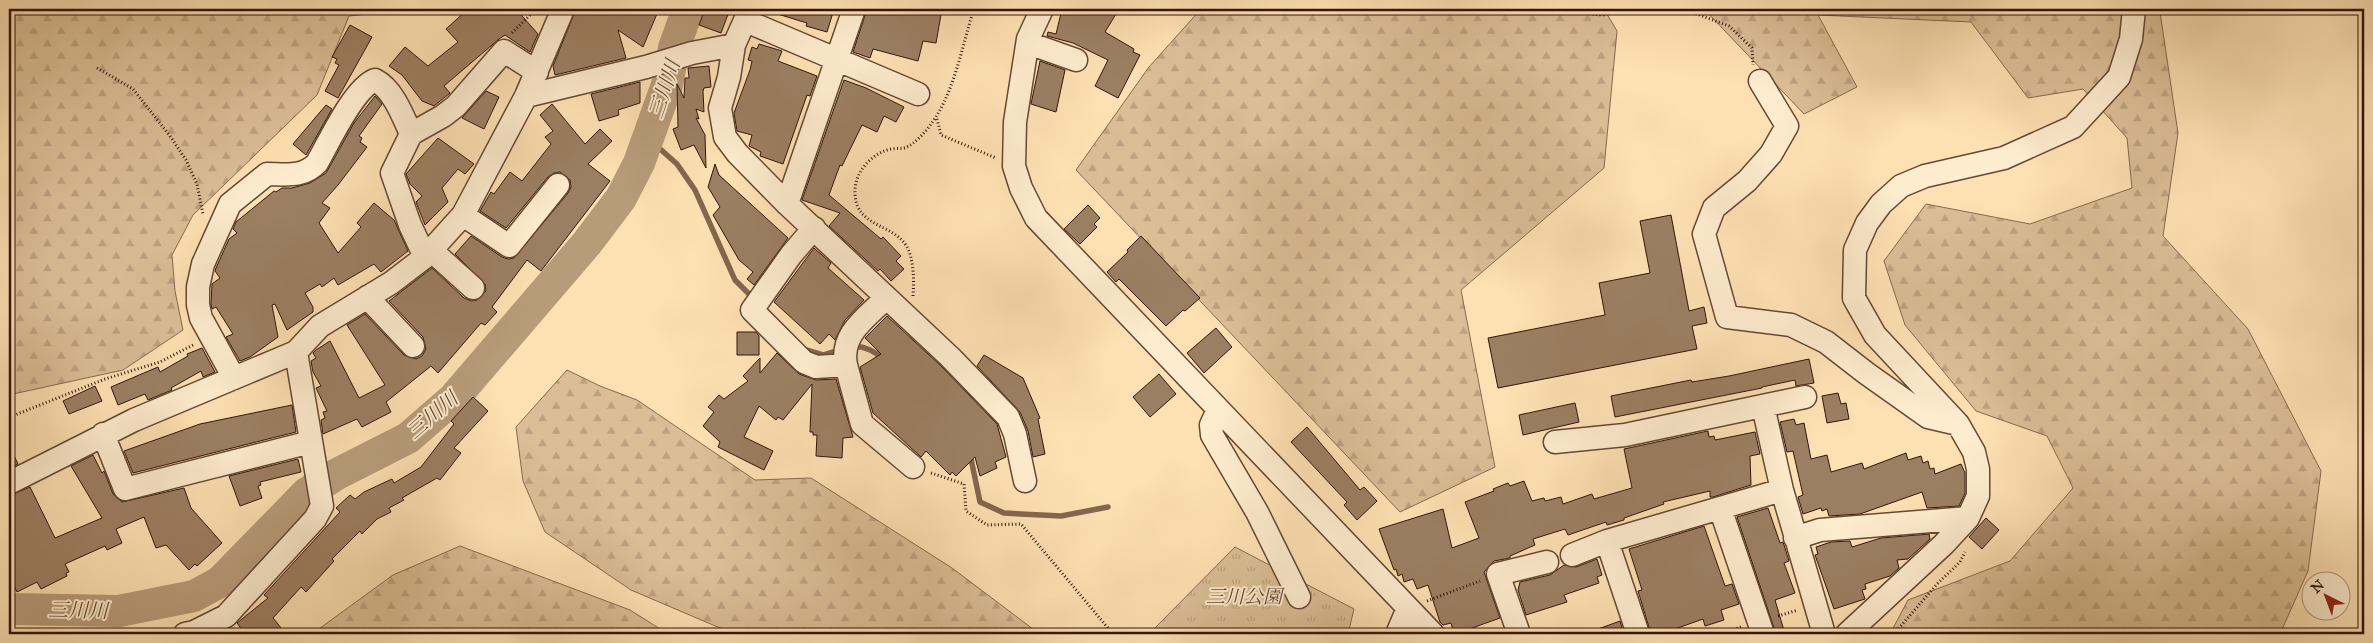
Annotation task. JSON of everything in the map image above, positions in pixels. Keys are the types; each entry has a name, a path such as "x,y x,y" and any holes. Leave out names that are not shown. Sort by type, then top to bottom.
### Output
{"street":[{"path":"9,483 103,434 296,352 320,326 391,283 428,254 463,216 526,96 563,9"},
{"path":"787,204 834,60 854,9"},
{"path":"1042,9 1028,43 1015,122 1014,166 1021,188 1036,218 1433,634"},
{"path":"1847,634 1963,524 1978,496 1978,469 1974,452 1958,424 1875,334 1861,314 1854,298 1855,250 1867,223 1876,210 1901,186 1925,176 2004,158 2073,127 2120,77 2131,39 2134,9"},
{"path":"918,94 834,60 748,15 734,45 729,77 720,108 725,136 738,153 787,204 950,357 1008,417 1015,434 1025,480"},
{"path":"1028,43 1076,60"},
{"path":"526,96 646,67 692,53 734,45"},
{"path":"474,288 428,254 410,225 392,173 411,134 443,116 456,106 504,51 537,72"},
{"path":"1757,78 1787,126 1771,154 1747,181 1714,208 1704,234 1727,317 1791,325 1826,342 1928,417 1958,424"},
{"path":"234,378 201,318 198,305 198,287 203,264 230,204 266,174 300,174 311,169 317,163 357,93 367,83 375,80 383,86 400,110 411,134"},
{"path":"463,216 509,246 558,185"},
{"path":"814,228 791,255 758,301 804,362 816,367 846,352 886,298"},
{"path":"367,297 413,346"},
{"path":"185,634 194,632 226,616 315,519 322,506 296,352"},
{"path":"846,352 862,424 913,468"},
{"path":"1555,442 1625,435 1805,397"},
{"path":"1763,406 1782,490 1824,634"},
{"path":"1218,410 1211,425 1212,435 1257,512 1299,597"},
{"path":"103,434 125,488 313,452"},
{"path":"1572,555 1607,542 1782,490"},
{"path":"1720,508 1760,628"},
{"path":"1795,538 1820,530 1963,524"},
{"path":"1607,542 1638,634"},
{"path":"1519,634 1498,574 1547,562"},
{"path":"1397,634 1408,608"}],"path":[{"path":"504,51 505,39 536,9"},
{"path":"909,319 913,303 914,272 908,250 892,232 865,218 858,210 855,192 858,176 864,166 876,156 888,150 903,150 917,140 937,119 950,87 972,9"},
{"path":"1588,9 1592,14 1603,16 1620,9"},
{"path":"1645,9 1652,13 1686,10 1729,26 1752,48 1757,78"},
{"path":"97,68 133,89 170,136 186,160 197,184 203,216"},
{"path":"937,119 941,135 1014,166"},
{"path":"10,417 105,379 160,362 210,336"},
{"path":"913,468 964,484 966,511 986,525 1020,524 1113,634"},
{"path":"1894,634 1937,584 1960,562 1966,548 1963,524"},
{"path":"1408,608 1498,574"},
{"path":"1760,628 1815,605"}],"green space":[{"path":"9,9 416,9 349,16 317,95 193,215 172,255 175,291 183,330 123,370 13,394 9,388"},
{"path":"1201,9 1604,9 1617,31 1604,168 1461,290 1495,467 1400,512 1076,170 1149,67"},
{"path":"1704,9 2157,9 2160,12 2178,133 2163,236 2248,329 2321,471 2308,570 2300,570 2300,589 2280,634 1890,634 1908,600 2010,561 2073,488 2047,436 1976,411 1905,325 1884,261 1926,204 2030,224 2132,188 2127,138 2083,89 2028,98 1971,22 1818,15 1857,87 1804,114"},
{"path":"567,370 600,386 637,400 755,480 811,478 952,568 1038,634 734,634 631,590 545,532 523,481 516,427"},
{"path":"460,546 630,610 668,634 312,634 393,575"},
{"name":"三川公園","path":"1235,547 1354,609 1348,634 1149,634"}],"building":[{"path":"468,9 516,9 538,34 530,52 505,35 444,86 450,93 434,106 422,101 402,75 389,66 405,47 428,66 458,42 446,29"},
{"path":"576,9 659,9 643,47 618,30 626,58 555,75 553,66"},
{"path":"705,9 730,9 721,33 699,25"},
{"path":"771,9 834,9 827,32 806,26 807,23 771,12"},
{"path":"867,9 942,9 936,43 923,41 918,61 873,49 870,58 853,52"},
{"path":"1062,9 1119,9 1105,32 1134,49 1133,52 1140,55 1118,98 1095,86 1108,60 1073,43 1047,36 1048,32 1056,34"},
{"path":"350,25 372,37 338,98 325,91 339,65 335,63 337,59 332,57"},
{"path":"759,44 782,51 778,61 817,76 810,96 807,95 783,164 760,156 761,152 749,146 752,135 737,131 734,113 750,70 752,61 748,60 752,47 757,49"},
{"path":"1040,61 1065,70 1056,112 1031,104"},
{"path":"709,66 711,87 704,88 703,91 704,112 696,109 699,119 696,118 705,135 706,168 694,145 681,150 673,129 678,127 677,84 684,98 685,78 689,78 688,68"},
{"path":"844,80 866,88 904,107 896,122 884,116 877,132 862,125 842,166 840,165 829,195 881,239 883,237 901,256 896,261 904,269 891,281 880,269 878,271 829,226 840,213 802,200"},
{"path":"640,82 640,103 618,110 619,115 599,121 591,94"},
{"path":"486,91 499,97 484,129 462,118"},
{"path":"375,96 382,104 359,136 362,138 360,142 367,147 322,203 330,208 319,223 338,253 361,227 357,223 374,203 394,220 408,251 381,272 374,264 338,285 334,278 322,287 320,284 305,293 313,307 313,312 287,330 275,304 272,305 278,337 250,357 240,361 226,337 233,334 216,307 212,309 211,304 212,284 220,278 215,271 229,239 237,233 233,229 236,222 274,191 310,183 326,173 354,123"},
{"path":"552,104 585,144 600,129 612,141 588,164 610,181 541,271 527,260 492,307 497,312 485,325 481,323 438,373 431,366 386,402 391,412 362,427 357,419 323,434 321,420 325,418 323,412 327,411 316,388 321,386 313,372 311,361 316,358 313,353 316,350 330,341 359,398 385,385 347,325 365,314 404,355 416,359 422,356 426,349 423,337 389,301 432,268 464,298 471,301 477,300 486,291 485,284 455,254 471,236 502,257 514,258 568,193 571,187 570,180 560,172 554,173 548,177 506,228 480,211 491,192 494,194 510,172 522,181 551,144 545,137 553,131 540,115"},
{"path":"326,105 332,109 306,155 293,144"},
{"path":"438,138 474,164 465,174 458,169 442,188 448,202 425,225 416,202 422,196 410,184 406,174"},
{"path":"715,164 719,175 788,238 754,285 747,279 753,272 739,260 713,215 720,207 708,187"},
{"path":"1088,205 1100,218 1094,224 1097,227 1080,244 1064,229"},
{"path":"1671,215 1689,311 1704,307 1707,323 1692,326 1697,349 1498,388 1488,338 1605,315 1599,283 1650,273 1640,221"},
{"path":"1141,236 1200,298 1185,311 1183,310 1166,326 1119,279 1116,282 1107,272 1128,252 1127,250"},
{"path":"814,248 831,263 828,268 864,300 845,320 835,340 829,334 820,344 774,302"},
{"path":"887,316 941,366 997,424 1006,457 995,462 997,468 980,476 975,457 956,476 952,472 950,475 926,451 921,457 873,413 860,367 881,354 865,338"},
{"path":"1216,328 1232,347 1204,373 1187,353"},
{"path":"737,332 756,332 759,336 759,355 737,355"},
{"path":"202,348 215,372 203,377 201,371 171,388 172,390 148,400 145,394 118,405 111,387 158,367 160,372 188,356 187,354"},
{"path":"777,353 799,374 816,380 836,379 853,437 843,438 842,458 816,456 817,435 813,435 813,432 810,432 812,384 783,420 778,417 776,420 759,406 744,437 773,451 764,470 718,447 720,442 703,426 714,412 708,407 719,395 724,399 748,381 743,376 760,358 760,373"},
{"path":"984,355 1023,378 1040,418 1038,419 1045,454 1033,457 1028,431 1020,412 977,366"},
{"path":"1809,359 1814,383 1796,386 1795,380 1615,417 1611,396 1691,380 1692,382 1729,376"},
{"path":"1159,374 1176,394 1150,417 1133,397"},
{"path":"95,386 102,401 69,414 63,401"},
{"path":"1838,393 1841,404 1846,403 1849,419 1827,423 1822,396"},
{"path":"473,397 488,411 454,448 461,453 440,480 437,478 402,498 404,500 389,508 391,512 377,519 362,534 360,531 332,559 334,561 306,592 301,587 273,618 286,634 245,634 237,623 268,598 264,595 340,512 336,508 350,495 355,499 364,492 392,479 394,483 421,467 454,424 451,421"},
{"path":"1575,403 1579,422 1523,435 1519,415"},
{"path":"292,405 296,432 133,473 124,451 200,424"},
{"path":"1794,419 1796,425 1804,423 1811,459 1827,455 1831,472 1862,463 1864,469 1906,453 1908,460 1921,456 1923,463 1928,461 1930,469 1934,468 1935,474 1961,464 1965,473 1965,493 1959,506 1927,508 1922,492 1860,514 1829,516 1827,509 1822,511 1821,508 1803,514 1798,497 1803,495 1793,451 1787,452 1780,422"},
{"path":"1307,427 1360,490 1364,487 1377,501 1357,520 1344,505 1347,502 1291,442"},
{"path":"1708,431 1709,437 1714,436 1715,440 1755,432 1760,454 1750,456 1751,485 1713,497 1710,497 1710,491 1663,502 1664,504 1607,525 1606,522 1568,535 1565,529 1533,539 1535,545 1510,556 1510,558 1494,561 1484,572 1500,618 1472,628 1474,634 1454,634 1451,623 1443,625 1440,622 1428,585 1417,589 1413,579 1404,582 1402,574 1398,576 1396,569 1394,570 1379,529 1443,509 1452,548 1479,538 1465,502 1494,491 1493,489 1508,483 1510,486 1524,481 1532,501 1544,498 1545,501 1561,497 1563,504 1592,494 1594,499 1632,488 1624,449"},
{"path":"9,445 18,464 9,468"},
{"path":"93,455 102,473 104,471 113,494 122,502 184,488 191,508 222,543 197,566 195,564 189,570 166,545 156,548 144,517 116,529 122,543 107,550 105,546 65,564 69,572 66,573 67,576 41,589 37,582 17,592 9,575 9,496 30,487 55,538 102,518 71,466"},
{"path":"298,459 301,472 260,482 261,485 258,486 262,498 240,506 229,476"},
{"path":"1768,508 1780,543 1783,542 1784,545 1789,561 1784,563 1795,593 1775,600 1785,634 1776,634 1737,517"},
{"path":"1986,518 1999,530 1982,549 1969,537"},
{"path":"1704,526 1725,586 1732,584 1739,604 1721,610 1724,620 1705,626 1703,619 1661,634 1651,634 1638,591 1642,590 1629,549"},
{"path":"1929,534 1930,539 1908,559 1897,560 1899,568 1890,576 1865,584 1866,589 1862,590 1865,599 1834,609 1815,555 1818,554 1816,547 1831,542 1850,541 1852,547 1881,538"},
{"path":"1597,559 1602,575 1597,577 1599,583 1564,595 1567,602 1526,615 1518,590 1520,582 1550,575 1564,565 1576,567"},
{"path":"1620,621 1624,634 1590,634 1590,632"}],"waterway":[{"name":"三川川","path":"9,609 119,611 194,596 220,582 307,493 337,474 408,438 454,398 587,243 621,198 639,163 667,85 674,48 688,9"},
{"path":"645,143 659,148 677,164 695,190 735,280 755,300"},
{"path":"851,347 869,350 877,354 884,361"},
{"path":"803,349 823,355 842,349"},
{"path":"970,454 980,502 1004,513 1061,516 1108,507"}]}
